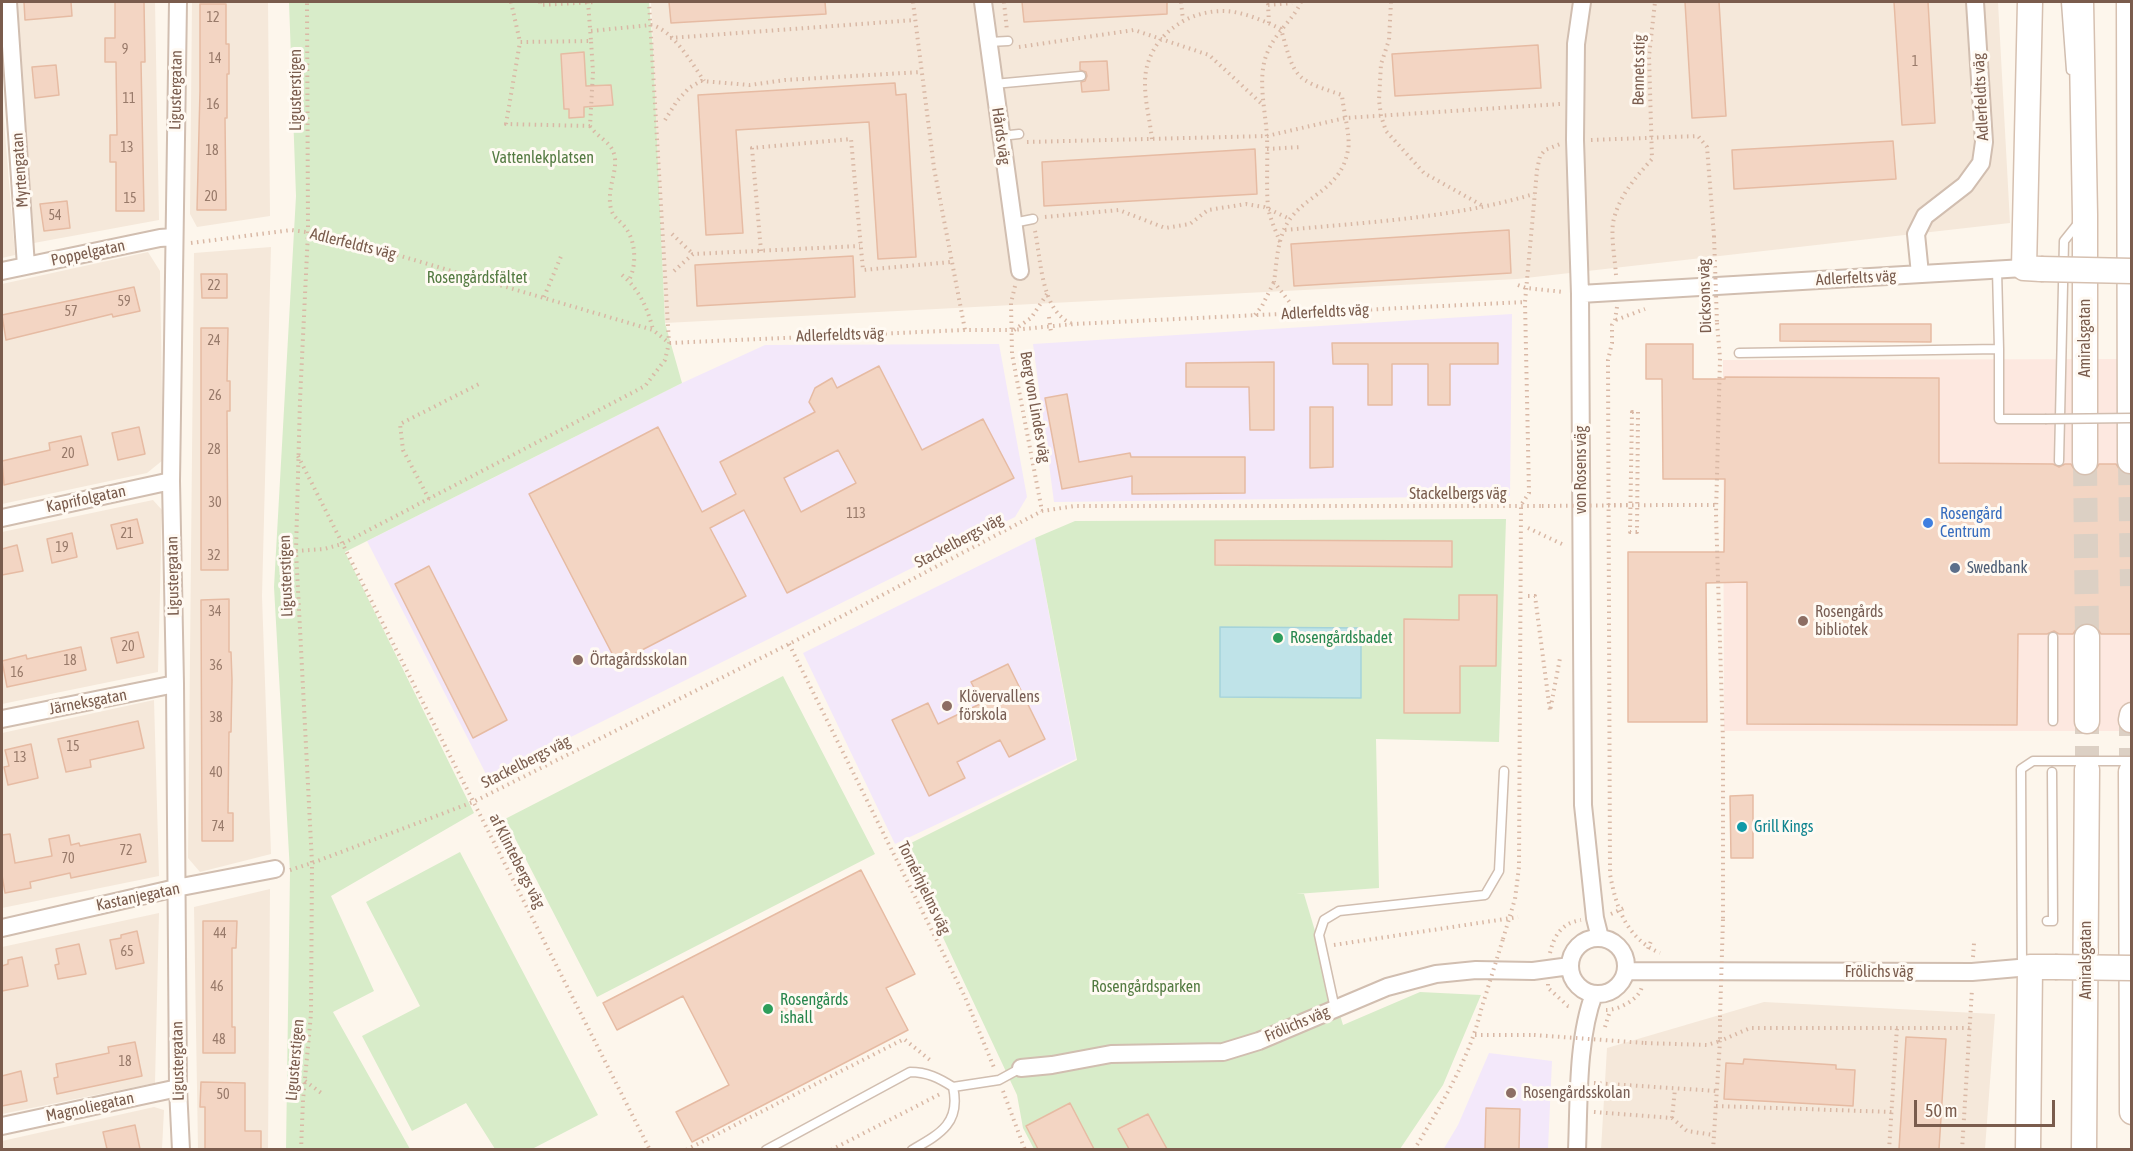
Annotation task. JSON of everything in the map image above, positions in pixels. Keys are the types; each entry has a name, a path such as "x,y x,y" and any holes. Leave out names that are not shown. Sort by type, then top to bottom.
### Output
{"main road":[{"path":"2030,2 2033,268"},
{"name":"Amiralsgatan","path":"2080,2 2085,215 2085,462"},
{"path":"2129,2 2130,461"},
{"name":"Adlerfelts väg","path":"2033,268 2132,271"},
{"path":"2087,637 2087,721"},
{"path":"2132,715 2132,720"},
{"name":"Amiralsgatan","path":"2084,1149 2087,770"},
{"path":"2131,772 2132,1112"},
{"path":"2026,967 2028,1149"},
{"name":"Frölichs väg","path":"2026,967 2132,968"}],"street":[{"name":"Myrtengatan","path":"8,2 26,266"},
{"name":"Ligustergatan","path":"178,2 171,481 178,1088 181,1149"},
{"name":"Hårds väg","path":"983,2 1020,271"},
{"name":"von Rosens väg","path":"1582,2 1576,44 1575,130 1580,294 1583,805 1595,918 1600,938"},
{"name":"Adlerfeldts väg","path":"1920,274 1917,234 1924,216 1965,186 1981,162 1984,142 1976,2"},
{"name":"Poppelgatan","path":"2,271 174,237"},
{"name":"Adlerfelts väg","path":"1580,294 2033,268"},
{"name":"Kaprifolgatan","path":"2,518 171,481"},
{"name":"Järneksgatan","path":"2,719 175,684"},
{"name":"Kastanjegatan","path":"2,928 176,888 275,869"},
{"path":"1577,1149 1581,1069 1591,1002 1576,984 1570,966 1576,949 1582,942 1600,938 1609,940 1623,952 1626,971 1622,981 1614,989 1591,1002"},
{"name":"Frölichs väg","path":"1021,1068 1052,1065 1111,1054 1223,1052 1259,1041 1388,987 1436,974 1476,970 1533,971 1570,966"},
{"name":"Frölichs väg","path":"1626,971 1972,972 2026,967"},
{"name":"Magnoliegatan","path":"2,1126 178,1088"}],"lane":[{"path":"2066,2 2071,79"},
{"path":"989,42 1009,45"},
{"path":"994,84 1080,76"},
{"path":"1001,136 1019,138"},
{"name":"Amiralsgatan","path":"2074,149 2085,215"},
{"path":"2059,461 2064,241 2085,215"},
{"path":"1013,223 1033,219"},
{"path":"1997,270 2000,348 1999,419 2132,418"},
{"path":"1739,353 2000,348"},
{"path":"2053,721 2054,637"},
{"path":"2026,967 2020,769 2033,761 2132,760"},
{"path":"1335,1009 1319,935 1324,920 1339,911 1485,895 1499,872 1504,771"},
{"path":"2047,921 2053,921 2052,772"},
{"path":"953,1088 999,1080 1021,1068"},
{"path":"766,1149 910,1072 923,1072 939,1078 953,1088 956,1101 953,1115 946,1128 935,1137 912,1149"}],"path":[{"name":"Ligusterstigen","path":"301,1149 311,1014 312,863 296,551 308,232 307,2"},
{"path":"511,2 520,42 506,124 590,126"},
{"path":"540,2 540,5 595,2"},
{"path":"588,2 593,72 590,126 594,133 610,145 615,154 615,170 609,193 614,216 630,235 634,270 628,280"},
{"path":"296,551 324,549 342,544 429,499 645,386 665,360 669,342 649,2"},
{"path":"913,2 934,168 965,330"},
{"path":"1004,2 1009,45 1134,30 1209,55 1263,105"},
{"path":"1181,2 1183,20"},
{"path":"1280,243 1268,209 1267,136 1263,105 1266,60 1281,29 1297,12 1301,2"},
{"path":"1391,2 1389,40 1381,64 1378,100 1386,130 1424,172 1485,207"},
{"name":"Bennets stig","path":"1616,277 1613,225 1619,203 1628,188 1652,159 1649,56 1655,2"},
{"path":"1269,23 1268,5 1292,3"},
{"path":"1152,139 1145,83 1149,60 1162,38 1183,20 1208,13 1232,12 1256,17 1281,29 1290,61 1298,76 1313,86 1342,95 1349,148 1342,170 1328,188 1290,219 1280,243 1274,282 1255,315"},
{"path":"670,38 915,20"},
{"path":"591,31 651,25 660,27 688,57 704,81"},
{"path":"520,42 591,41"},
{"path":"665,120 689,88 704,81 750,85 785,80 922,72"},
{"path":"1019,138 1152,139 1267,136 1345,118 1560,104"},
{"name":"Dicksons väg","path":"1651,138 1698,136 1707,147 1714,236 1720,358 1716,505 1723,741 1723,919 1720,1041 1713,1149"},
{"path":"761,251 752,148 851,139 863,270 951,262"},
{"path":"1267,149 1301,147"},
{"path":"1285,230 1417,217 1485,207 1534,194"},
{"path":"1074,324 1058,316 1051,306 1033,219 1119,210 1165,228 1190,224 1208,210 1246,204 1268,209 1290,219"},
{"name":"Adlerfeldts väg","path":"174,237 192,244 291,230 330,235 653,330 669,342 965,330 1051,329 1074,324 1525,302 1528,493 1521,506"},
{"path":"672,234 693,254"},
{"path":"674,271 693,254 860,246"},
{"path":"544,297 562,254"},
{"name":"Berg von Lindes väg","path":"1020,271 1011,303 1012,354 1042,510"},
{"path":"622,275 636,288 648,312 653,330"},
{"path":"1274,282 1298,313"},
{"path":"1518,285 1526,288 1580,294"},
{"path":"1013,330 1030,318 1047,294"},
{"path":"1049,317 1051,329"},
{"path":"1612,343 1608,360 1610,874 1619,912 1648,948 1662,954"},
{"path":"429,499 403,450 400,424 479,384"},
{"path":"1632,412 1638,412 1637,532 1630,532 1630,505 1632,412"},
{"name":"af Klintebergs väg","path":"298,455 650,1149"},
{"path":"1608,505 1630,505"},
{"name":"Stackelbergs väg","path":"275,869 283,872 312,863 473,802 789,644 1042,510 1075,506 1716,505"},
{"path":"1414,1149 1456,1077 1475,1035 1515,899 1518,867 1521,506"},
{"path":"1528,528 1564,545"},
{"path":"1528,596 1535,596 1550,711 1560,658"},
{"name":"Tornérhjelms väg","path":"789,644 965,997 1025,1149"},
{"path":"1624,908 1619,912 1577,920 1563,926 1552,941 1547,969 1548,988 1568,1006 1591,1002 1610,1011 1630,1001 1641,991 1651,941"},
{"path":"1322,947 1518,917"},
{"path":"1962,1149 1971,1028 1974,944"},
{"path":"1973,952 1983,952"},
{"path":"1719,956 1730,956"},
{"path":"1889,1149 1897,1027"},
{"path":"1475,1035 1534,1035 1707,1045 1750,1028 1971,1028"},
{"path":"686,1149 904,1039 928,1060 936,1063"},
{"path":"989,1072 995,1069"},
{"path":"305,1081 324,1095"},
{"path":"1593,1083 1717,1091"},
{"path":"831,1149 953,1088"},
{"path":"1672,1118 1675,1088"},
{"path":"1716,1106 1892,1112"},
{"path":"1590,1112 1672,1118 1687,1131 1714,1136"}],"shaded area":[{"path":"17,2 155,2 159,220 34,243"},
{"path":"192,2 268,2 270,216 197,227 190,214"},
{"path":"651,2 1998,2 2010,223 1517,279 665,323"},
{"path":"2,97 15,255 2,258"},
{"path":"271,247 262,596 271,854 200,872 188,858 194,253"},
{"path":"148,252 160,271 163,460 147,473 2,504 2,284"},
{"path":"1512,314 1510,496 1054,502 1033,344"},
{"name":"Örtagårdsskolan","path":"999,344 1027,497 1015,517 488,778 367,541 682,383 765,345"},
{"name":"Rosengård Centrum","path":"2131,359 2131,731 1724,731 1723,360"},
{"path":"153,500 162,510 158,672 2,704 2,532"},
{"name":"Klövervallens förskola","path":"1035,538 1076,759 895,844 803,653"},
{"path":"154,700 159,876 2,908 2,733"},
{"path":"270,889 268,1149 198,1149 194,907"},
{"path":"159,913 155,1083 2,1114 2,947"},
{"path":"1764,1002 1995,1014 1985,1149 1601,1150 1607,1048"},
{"name":"Rosengårdsskolan","path":"1489,1053 1552,1061 1548,1149 1443,1150 1458,1125"},
{"path":"154,1107 164,1110 162,1149 2,1149 2,1141"}],"green space":[{"name":"Rosengårdsfältet","path":"289,2 649,2 665,323 682,383 345,552 474,813 331,896 374,991 333,1012 410,1149 286,1150 290,872 274,587 296,196"},
{"name":"Rosengårdsparken","path":"1506,519 1499,742 1376,739 1379,888 1296,894 1304,894 1343,1025 1420,992 1481,995 1443,1085 1400,1149 1034,1149 1023,1128 1017,1095 901,848 1077,760 1035,538 1075,521"},
{"path":"783,676 875,854 597,997 505,819"},
{"path":"460,852 598,1115 532,1149 495,1149 466,1103 412,1131 362,1036 420,1006 366,902"}],"water":[{"path":"1220,627 1361,628 1361,698 1220,697"}],"building":[{"path":"24,2 71,2 72,16 25,20"},
{"path":"115,2 144,2 145,62 141,62 144,211 116,211 116,162 110,162 110,135 117,135 116,62 105,62 105,38 115,38"},
{"path":"669,2 825,2 826,14 671,23"},
{"path":"1022,2 1167,2 1167,14 1024,22"},
{"path":"1685,2 1719,2 1726,116 1692,118"},
{"path":"1894,2 1928,2 1935,123 1902,125"},
{"path":"200,4 226,4 229,74 227,74 227,118 225,118 226,210 197,210"},
{"path":"1538,45 1541,88 1395,96 1392,54"},
{"path":"584,52 586,86 611,85 613,105 584,107 584,117 569,118 569,109 564,109 561,54"},
{"path":"1107,61 1109,90 1082,92 1081,82 1085,81 1087,76 1086,72 1080,70 1080,62"},
{"path":"56,65 59,95 35,98 32,67"},
{"path":"895,83 896,95 906,94 916,257 878,259 869,122 736,130 743,233 706,235 698,95"},
{"path":"1893,141 1896,179 1734,189 1732,150"},
{"path":"1255,149 1257,194 1044,206 1042,162"},
{"path":"67,201 70,228 44,231 40,204"},
{"path":"1509,230 1511,273 1294,286 1291,244"},
{"path":"853,256 855,297 697,306 695,265"},
{"path":"201,274 227,274 227,298 202,298"},
{"path":"134,287 140,311 113,317 112,314 6,340 2,315"},
{"path":"1780,324 1931,324 1931,342 1780,341"},
{"path":"201,328 228,328 227,381 230,381 230,411 227,411 228,570 201,570"},
{"path":"1332,343 1498,343 1498,364 1450,364 1450,405 1428,405 1428,364 1392,364 1392,405 1368,405 1368,364 1333,364"},
{"name":"Rosengård Centrum","path":"1646,344 1693,344 1693,379 1725,379 1725,377 1939,378 1939,463 2053,464 2059,467 2071,464 2077,474 2084,476 2093,474 2099,464 2116,464 2122,473 2132,475 2132,634 2101,634 2095,625 2088,623 2079,625 2073,634 2059,634 2054,631 2047,634 2018,634 2017,725 1747,724 1747,582 1706,583 1707,722 1628,722 1628,552 1724,552 1725,479 1663,479 1662,379 1646,379"},
{"path":"1274,362 1274,430 1250,430 1249,387 1186,387 1186,363"},
{"path":"879,366 922,450 983,419 1014,478 787,593 744,510 710,528 746,596 617,663 529,494 658,427 702,512 736,494 720,462 815,412 809,402 815,388 832,378 837,388","holes":["838,450 856,483 801,512 784,478"]},
{"path":"1067,394 1079,462 1130,453 1131,457 1245,457 1245,493 1132,494 1132,476 1062,489 1045,398"},
{"path":"1310,407 1333,407 1333,467 1310,468"},
{"path":"139,427 145,454 118,460 112,433"},
{"path":"81,436 88,465 4,485 2,461 50,450 49,443"},
{"path":"137,519 143,543 117,549 111,525"},
{"path":"72,533 77,557 52,563 47,539"},
{"path":"1215,540 1452,541 1452,567 1215,565"},
{"path":"17,545 23,571 2,575 2,549"},
{"path":"429,566 507,720 473,738 395,584"},
{"path":"1459,595 1497,595 1496,666 1460,666 1460,713 1404,713 1404,619 1459,620"},
{"path":"229,599 229,652 231,652 232,680 228,813 233,813 233,841 202,841 201,600"},
{"path":"138,632 144,657 117,663 111,638"},
{"path":"81,647 86,670 7,687 2,661 26,655 27,659"},
{"path":"1008,664 1045,739 1009,757 1000,740 957,762 965,778 929,796 892,720 928,703 938,724 982,703 971,682"},
{"path":"138,721 144,748 90,760 91,767 66,772 58,739"},
{"path":"31,744 38,778 8,785 4,767 9,766 5,750"},
{"name":"Grill Kings","path":"1753,795 1753,858 1731,858 1730,796"},
{"path":"10,834 15,863 52,856 49,839 69,835 71,845 79,843 80,846 140,834 146,862 71,878 70,873 30,882 31,888 5,893 2,875 2,835"},
{"name":"Rosengårds ishall","path":"861,870 915,974 886,988 908,1030 692,1142 676,1112 729,1085 683,996 617,1030 603,1003"},
{"path":"203,921 237,921 236,948 232,948 232,1027 235,1027 235,1053 203,1053"},
{"path":"137,931 144,963 116,969 110,940"},
{"path":"79,944 86,974 58,979 55,965 59,964 56,949"},
{"path":"22,957 28,986 2,991 2,966 8,964 8,960"},
{"path":"1906,1037 1946,1039 1939,1149 1899,1149"},
{"path":"135,1042 142,1076 57,1094 54,1078 58,1077 56,1064 109,1053 108,1047"},
{"path":"1744,1059 1836,1065 1836,1069 1855,1070 1853,1106 1724,1099 1726,1063 1743,1064"},
{"path":"21,1071 27,1101 2,1106 2,1076"},
{"path":"201,1082 245,1083 245,1131 261,1131 261,1149 205,1149 205,1107 200,1107"},
{"path":"1070,1103 1094,1149 1038,1149 1026,1126"},
{"path":"1486,1108 1520,1109 1519,1149 1485,1149"},
{"path":"1148,1114 1167,1149 1129,1149 1118,1129"},
{"path":"135,1125 140,1149 107,1149 103,1132"}],"tunnel":[{"path":"2130,461 2132,586"},
{"path":"2085,462 2087,637"},
{"path":"2131,720 2131,772"},
{"path":"2087,721 2087,770"}],"place":[{"name":"Rosengård Centrum","path":"1928,523"},
{"name":"Swedbank","path":"1955,568"},
{"name":"Rosengårds bibliotek","path":"1803,621"},
{"name":"Rosengårdsbadet","path":"1278,638"},
{"name":"Örtagårdsskolan","path":"578,660"},
{"name":"Klövervallens förskola","path":"947,706"},
{"name":"Grill Kings","path":"1742,827"},
{"name":"Rosengårds ishall","path":"768,1009"},
{"name":"Rosengårdsskolan","path":"1511,1093"}],"park label":[{"name":"Vattenlekplatsen","path":"543,158"}]}
